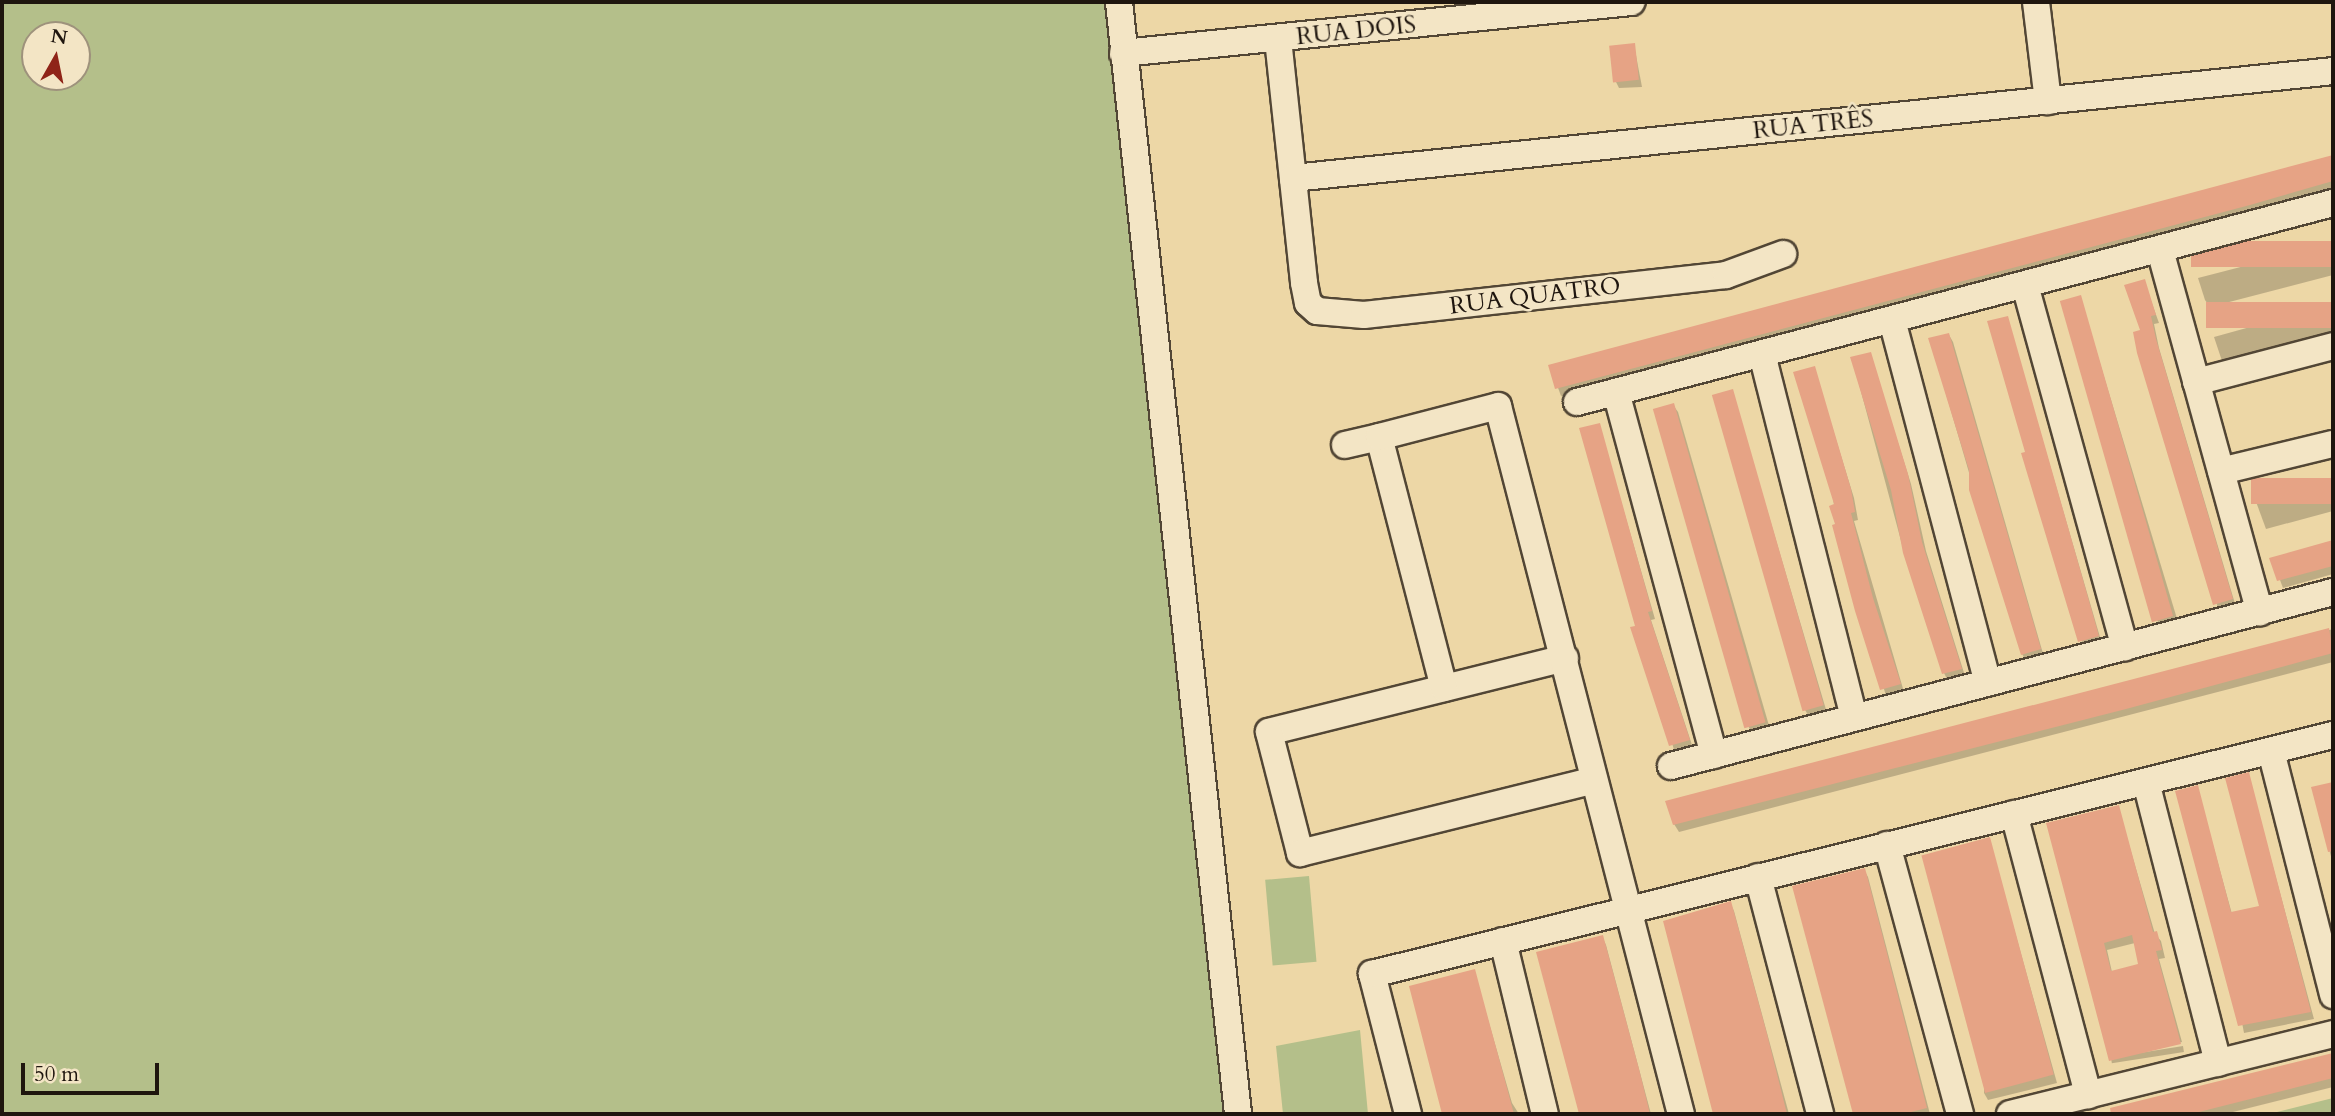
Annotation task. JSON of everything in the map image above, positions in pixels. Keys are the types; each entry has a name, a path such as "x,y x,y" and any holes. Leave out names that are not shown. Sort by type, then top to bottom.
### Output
{"street":[{"path":"1119,2 1122,52 1238,1114"},
{"name":"RUA DOIS","path":"1122,52 1278,39 1631,2"},
{"path":"2036,2 2048,101"},
{"path":"1278,39 1293,178"},
{"name":"RUA TRÊS","path":"1293,178 2333,71"},
{"name":"RUA QUATRO","path":"1293,178 1304,283 1308,303 1317,312 1364,315 1726,275 1783,254"},
{"path":"1577,402 2333,203"},
{"path":"2160,250 2260,612"},
{"path":"2025,285 2125,647"},
{"path":"1892,320 1988,683"},
{"path":"2196,382 2333,346"},
{"path":"1762,354 1854,718"},
{"path":"1616,392 1714,755"},
{"path":"1345,445 1498,407 1681,1114"},
{"path":"1379,437 1444,688"},
{"path":"2221,471 2333,444"},
{"path":"1671,766 2333,592"},
{"path":"1565,658 1269,732 1300,853 1594,780"},
{"path":"1408,1114 1371,974 2333,735"},
{"path":"2271,751 2333,995"},
{"path":"2146,782 2218,1063"},
{"path":"2014,814 2088,1095"},
{"path":"1887,845 1960,1114"},
{"path":"1758,877 1820,1114"},
{"path":"1503,941 1545,1114"},
{"path":"2010,1114 2333,1034"}],"green space":[{"path":"2,2 1115,2 1233,1114 2,1114"},
{"path":"1309,876 1316,962 1273,966 1265,880"},
{"path":"1360,1030 1368,1114 1283,1114 1276,1046"},
{"path":"2333,1098 2333,1114 2269,1114"}],"building":[{"path":"1635,43 1639,80 1613,83 1609,46"},
{"path":"2333,155 2333,181 2250,205 1555,389 1548,365"},
{"path":"2191,241 2333,241 2333,267 2191,267"},
{"path":"2145,279 2156,315 2151,316 2156,339 2233,599 2213,605 2137,353 2133,332 2140,330 2124,285"},
{"path":"2081,295 2173,616 2152,622 2060,301"},
{"path":"2206,302 2333,302 2333,328 2206,328"},
{"path":"2008,316 2099,636 2078,642 2021,453 2025,452 1987,321"},
{"path":"1949,333 2041,649 2021,655 1969,490 1969,470 1928,338"},
{"path":"1871,352 1908,474 1922,542 1962,669 1942,674 1903,553 1891,490 1850,357"},
{"path":"1815,366 1851,489 1855,512 1851,513 1873,598 1901,684 1880,690 1832,525 1835,524 1829,506 1834,504 1793,372"},
{"path":"1733,389 1824,705 1803,711 1712,395"},
{"path":"1674,403 1766,722 1744,728 1653,409"},
{"path":"1600,423 1652,611 1648,612 1690,740 1669,746 1630,627 1635,626 1579,428"},
{"path":"2251,478 2333,478 2333,504 2251,504"},
{"path":"2333,540 2333,566 2277,581 2269,558"},
{"path":"2329,628 2333,653 2126,709 1673,825 1665,801"},
{"path":"2249,772 2311,1012 2238,1026 2175,791 2198,785 2231,912 2259,906 2225,778"},
{"path":"2333,782 2333,851 2328,852 2311,787"},
{"path":"2119,805 2153,932 2157,931 2162,950 2156,951 2181,1044 2109,1061 2046,823","holes":["2132,935 2138,964 2111,971 2104,943"]},
{"path":"1990,837 2054,1075 1985,1093 1921,855"},
{"path":"1865,868 1927,1108 1903,1114 1853,1114 1792,886"},
{"path":"1731,901 1787,1114 1713,1114 1663,921"},
{"path":"1603,935 1650,1114 1579,1114 1536,952"},
{"path":"1475,969 1514,1114 1442,1114 1409,986"},
{"path":"2333,1053 2333,1078 2191,1114 2111,1114 2110,1108"}]}
